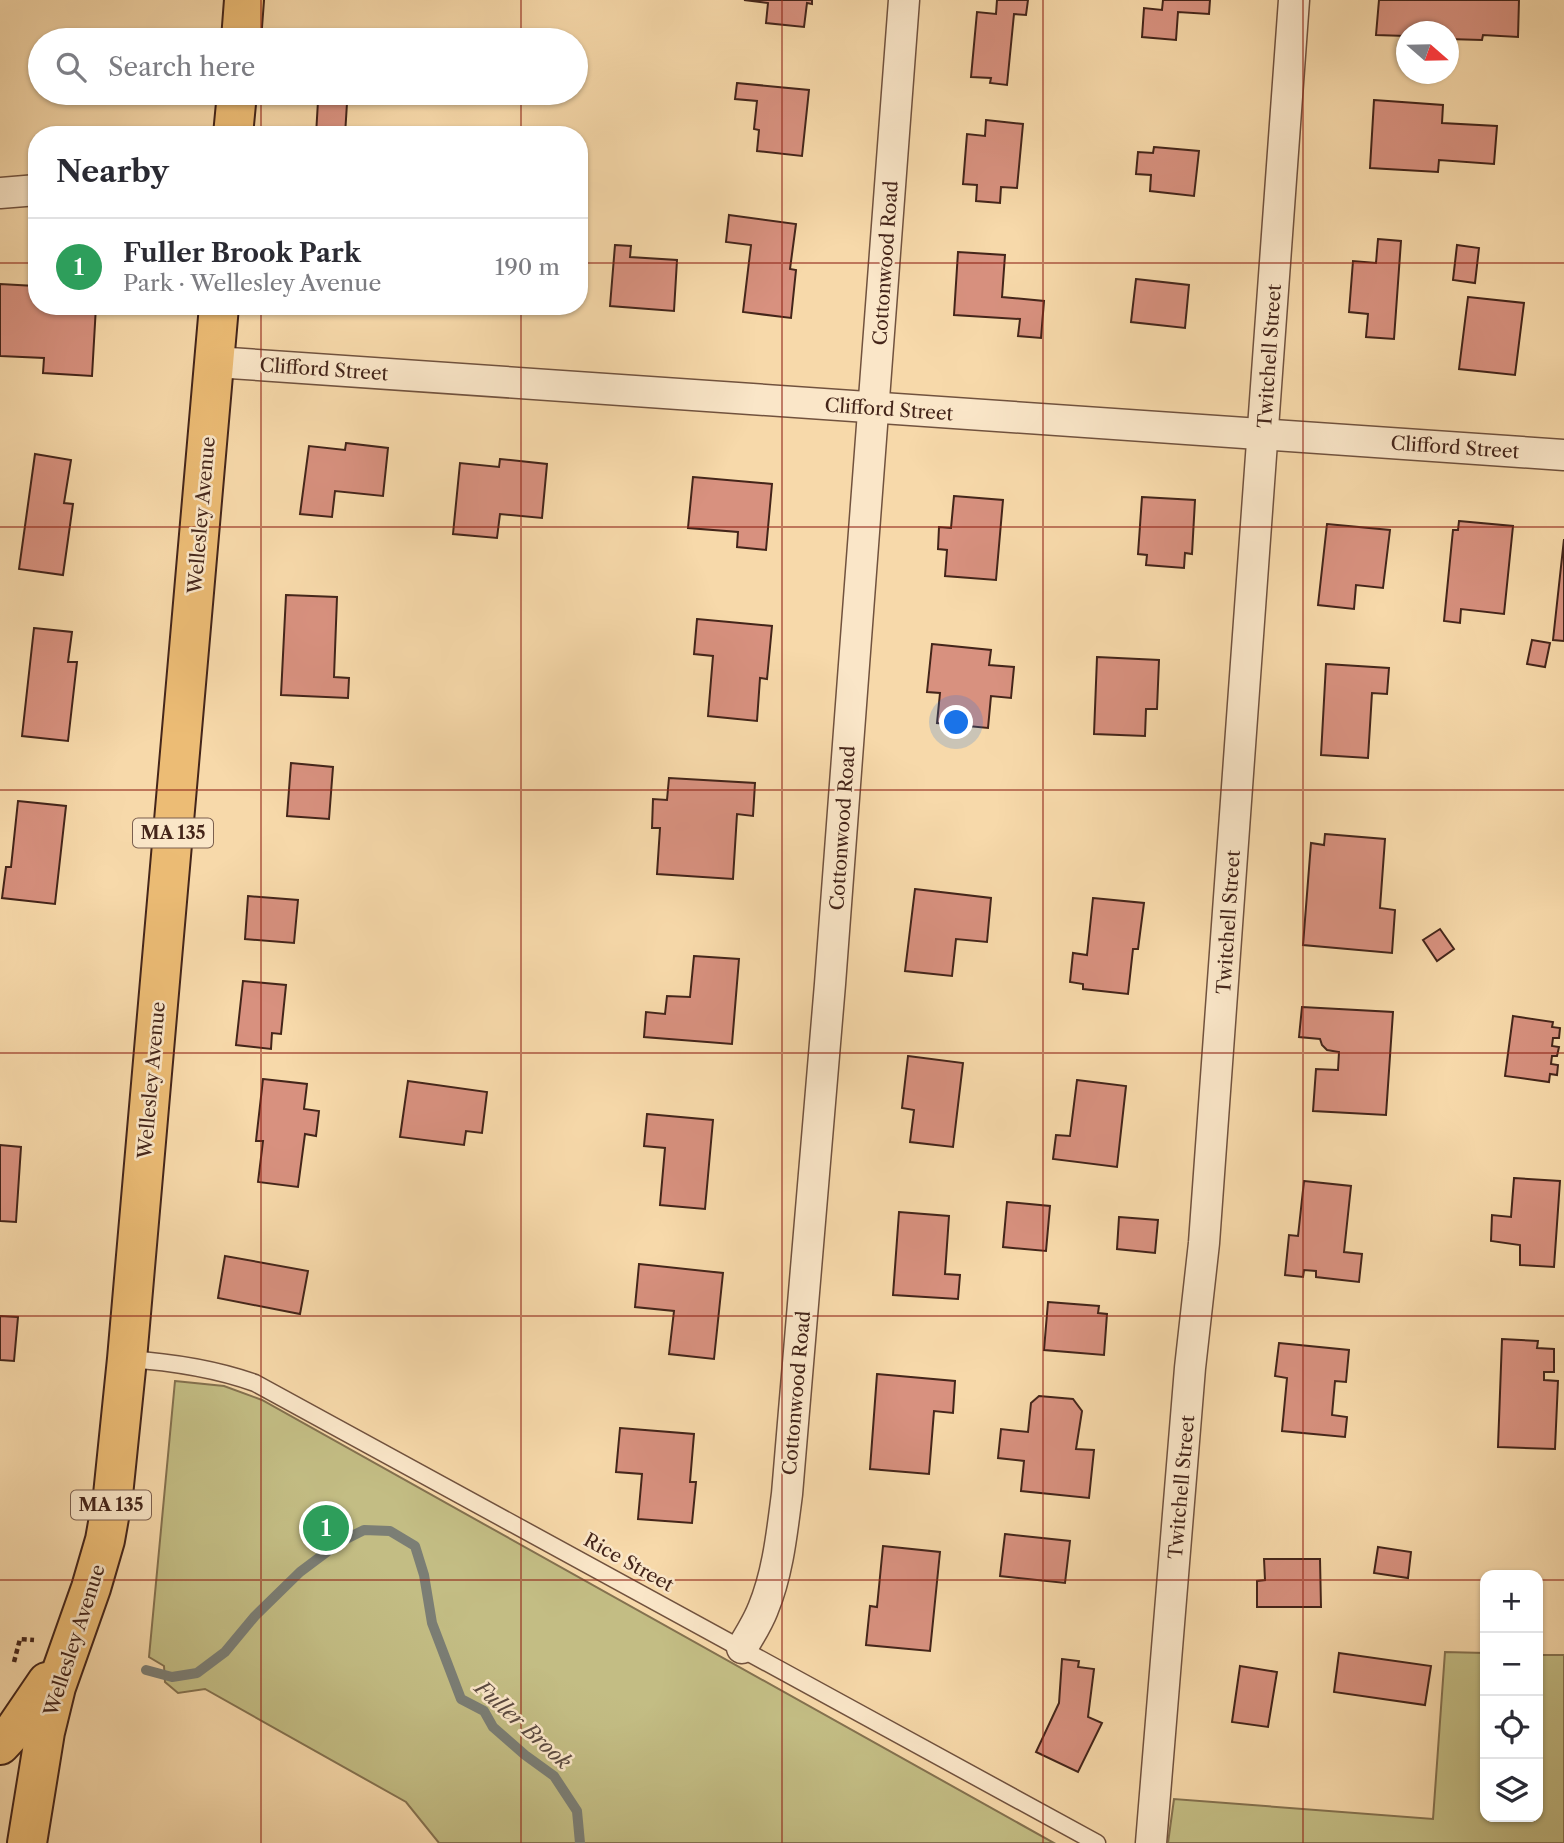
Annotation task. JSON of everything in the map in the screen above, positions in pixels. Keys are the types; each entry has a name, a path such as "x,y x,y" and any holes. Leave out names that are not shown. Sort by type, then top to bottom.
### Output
{"main road":[{"path":"242,28 244,0"},
{"path":"234,126 236,105"},
{"name":"Wellesley Avenue","path":"27,1843 45,1732 56,1688 91,1588 107,1531 113,1495 218,315"},
{"name":"MA 135","path":"0,1745 29,1711 71,1644"},
{"path":"0,1820 18,1843"}],"street":[{"name":"Cottonwood Road","path":"742,1648 770,1590 777,1563 787,1494 829,998 904,0"},
{"name":"Twitchell Street","path":"1151,1843 1189,1381 1204,1243 1294,0"},
{"path":"0,193 28,191"},
{"name":"Clifford Street","path":"215,362 1564,455"}],"lane":[{"name":"Rice Street","path":"127,1359 206,1368 256,1383 1097,1843"}],"shaded area":[{"path":"175,1381 224,1386 262,1400 1054,1843 439,1843 406,1802 205,1689 178,1693 165,1682 164,1666 149,1657"},
{"path":"1445,1652 1480,1653 1480,1822 1543,1822 1543,1655 1564,1655 1564,1843 1168,1843 1174,1799 1433,1819"}],"building":[{"path":"744,0 812,0 812,4 807,3 804,27 766,23 768,3"},
{"path":"997,0 1028,0 1026,15 1014,14 1007,85 990,83 991,78 971,77 977,12 996,14"},
{"path":"1163,0 1210,0 1209,14 1178,12 1176,40 1142,37 1144,8 1162,10"},
{"path":"1379,0 1519,0 1518,37 1483,35 1482,40 1459,39 1459,21 1396,21 1396,36 1376,35"},
{"path":"737,83 809,90 802,156 757,151 759,130 754,129 757,101 735,99"},
{"path":"1374,100 1443,105 1442,123 1497,126 1494,164 1439,160 1438,172 1370,168"},
{"path":"318,105 347,105 346,126 317,126"},
{"path":"986,120 1023,124 1017,188 1001,187 1000,203 976,201 977,185 963,184 967,134 985,136"},
{"path":"1154,147 1199,151 1194,196 1150,191 1151,175 1136,174 1138,152 1153,153"},
{"path":"729,215 796,224 790,269 796,270 791,318 743,312 751,245 726,242"},
{"path":"1378,239 1401,241 1394,339 1366,337 1368,314 1349,312 1353,261 1376,263"},
{"path":"615,245 631,246 630,257 677,260 674,311 610,306"},
{"path":"1457,245 1479,248 1475,283 1453,280"},
{"path":"958,252 1005,255 1002,297 1044,301 1041,338 1018,336 1020,319 954,315"},
{"path":"1136,279 1189,285 1185,328 1131,322"},
{"path":"0,284 28,286 28,315 95,315 92,376 43,373 44,358 0,356"},
{"path":"1468,297 1524,303 1515,375 1459,369"},
{"path":"346,443 388,448 383,496 335,491 332,517 300,514 309,446 345,450"},
{"path":"35,454 71,460 64,503 73,504 63,575 19,569"},
{"path":"500,459 547,464 542,518 500,514 497,538 453,534 460,463 499,467"},
{"path":"693,477 772,484 766,550 737,547 738,532 688,528"},
{"path":"954,496 1003,500 996,580 945,576 947,550 938,549 939,527 951,528"},
{"path":"1142,497 1195,500 1192,554 1185,553 1184,568 1146,565 1147,555 1138,554"},
{"path":"1459,521 1513,526 1504,614 1461,609 1460,623 1444,621 1453,530 1458,530"},
{"path":"1327,524 1390,530 1383,588 1356,585 1354,609 1318,605"},
{"path":"1564,539 1564,641 1553,640"},
{"path":"286,595 337,597 334,677 349,678 348,698 281,695"},
{"path":"697,619 772,626 767,679 760,678 757,721 708,716 713,656 694,654"},
{"path":"34,628 72,632 68,662 77,662 68,741 22,736"},
{"path":"1532,640 1550,643 1545,667 1527,664"},
{"path":"932,644 991,650 989,665 1014,667 1011,698 991,696 988,728 937,723 940,693 927,692"},
{"path":"1097,657 1159,660 1157,709 1146,709 1145,736 1094,734"},
{"path":"1326,664 1389,668 1387,694 1372,693 1368,758 1321,755"},
{"path":"291,763 333,767 329,819 287,816"},
{"path":"669,778 755,783 753,816 737,814 733,879 657,874 660,828 652,828 653,799 667,800"},
{"path":"18,801 66,806 55,904 2,898 6,867 11,867"},
{"path":"1325,834 1385,839 1380,908 1395,910 1392,953 1303,945 1311,843 1324,845"},
{"path":"915,889 991,898 987,942 956,939 952,976 905,971"},
{"path":"248,896 298,900 294,943 245,939"},
{"path":"1093,898 1144,903 1138,949 1133,949 1128,994 1083,989 1083,984 1070,982 1073,953 1087,955"},
{"path":"1440,929 1454,949 1437,961 1423,940"},
{"path":"694,956 739,959 732,1044 644,1037 646,1012 665,1014 667,996 690,997"},
{"path":"243,981 286,985 281,1034 272,1033 271,1049 236,1045"},
{"path":"1302,1007 1393,1012 1386,1115 1313,1111 1316,1069 1338,1070 1339,1052 1327,1050 1320,1039 1299,1037"},
{"path":"1513,1016 1553,1022 1552,1027 1560,1028 1559,1038 1553,1038 1552,1046 1559,1047 1557,1056 1552,1056 1551,1064 1558,1065 1557,1075 1550,1074 1549,1082 1505,1076"},
{"path":"908,1056 963,1063 953,1147 910,1142 914,1110 902,1108"},
{"path":"263,1079 307,1084 304,1109 319,1111 316,1136 305,1134 298,1187 258,1182 263,1141 256,1141"},
{"path":"1077,1080 1126,1086 1117,1167 1053,1159 1056,1135 1070,1136"},
{"path":"408,1081 487,1092 482,1133 466,1131 464,1145 400,1137"},
{"path":"647,1114 713,1120 705,1209 660,1205 665,1148 644,1146"},
{"path":"0,1145 21,1147 16,1222 0,1221"},
{"path":"1514,1178 1560,1181 1554,1267 1520,1265 1520,1245 1491,1241 1492,1215 1511,1217"},
{"path":"1304,1181 1351,1186 1344,1252 1362,1254 1359,1282 1316,1277 1316,1271 1304,1270 1303,1277 1285,1275 1289,1235 1298,1236"},
{"path":"1007,1202 1050,1206 1046,1251 1003,1247"},
{"path":"899,1212 949,1216 945,1274 960,1275 958,1299 893,1295"},
{"path":"1119,1217 1158,1220 1155,1253 1117,1249"},
{"path":"225,1256 308,1271 300,1314 218,1298"},
{"path":"639,1264 723,1273 714,1359 669,1354 674,1311 635,1307"},
{"path":"1048,1302 1099,1306 1098,1313 1107,1314 1104,1355 1044,1350"},
{"path":"0,1316 18,1317 14,1361 0,1360"},
{"path":"1502,1339 1538,1341 1537,1348 1554,1349 1554,1372 1544,1372 1544,1380 1558,1381 1555,1449 1498,1447"},
{"path":"1279,1343 1349,1350 1346,1382 1335,1381 1332,1415 1347,1417 1345,1437 1282,1431 1287,1378 1275,1376"},
{"path":"877,1374 955,1381 953,1413 934,1411 929,1474 870,1469"},
{"path":"1039,1396 1073,1399 1082,1411 1076,1449 1094,1450 1089,1498 1021,1491 1024,1461 998,1458 1001,1429 1028,1432 1031,1403"},
{"path":"620,1428 694,1434 690,1482 696,1482 692,1523 638,1519 642,1474 616,1472"},
{"path":"1005,1534 1070,1541 1065,1583 1000,1576"},
{"path":"883,1546 940,1552 930,1651 866,1645 870,1606 877,1607"},
{"path":"1378,1547 1411,1552 1408,1578 1374,1573"},
{"path":"1264,1559 1320,1559 1321,1607 1257,1607 1257,1581 1265,1580"},
{"path":"1339,1653 1431,1666 1425,1705 1334,1692"},
{"path":"1062,1659 1079,1661 1078,1667 1094,1669 1088,1717 1102,1723 1078,1772 1036,1752 1059,1703"},
{"path":"1240,1666 1277,1672 1268,1727 1232,1722"}],"waterway":[{"name":"Fuller Brook","path":"146,1670 172,1677 197,1673 225,1652 255,1616 300,1572 340,1542 364,1530 390,1531 415,1546 424,1575 432,1623 461,1699 484,1711 493,1727 554,1776 577,1811 580,1843"}],"place":[{"name":"Fuller Brook Park","path":"326,1528"}]}
